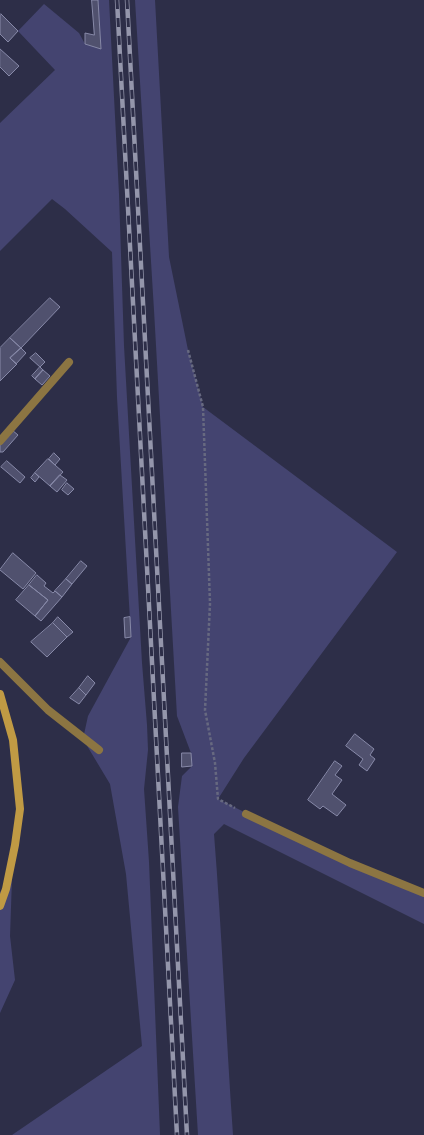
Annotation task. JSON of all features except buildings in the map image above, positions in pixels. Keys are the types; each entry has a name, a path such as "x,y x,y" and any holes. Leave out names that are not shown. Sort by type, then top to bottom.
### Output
{"street":[{"path":"0,694 13,740 20,809 15,845 6,888 0,906"}],"lane":[{"path":"0,441 69,362"},
{"path":"0,662 48,710 99,750"},
{"path":"246,814 350,863 424,893"}],"path":[{"path":"188,350 203,407 210,603 205,710 215,763 218,799 246,814"}],"shaded area":[{"path":"98,0 109,0 119,194 124,346 142,663 147,725 148,750 144,789 149,862 160,1135 12,1135 142,1046 126,874 110,784 83,739 88,716 131,637 117,397 112,252 52,199 0,251 0,123 55,70 18,31 44,4 79,33 85,44 101,49"},
{"path":"135,0 155,0 169,257 188,350 203,407 397,552 244,758 218,799 262,821 424,893 424,924 224,824 214,834 233,1135 198,1135 178,807 182,776 192,766 191,753 177,716"},
{"path":"12,878 10,936 15,980 0,1013 0,892"}],"railway":[{"path":"117,0 177,1135"},
{"path":"127,0 187,1135"}]}
